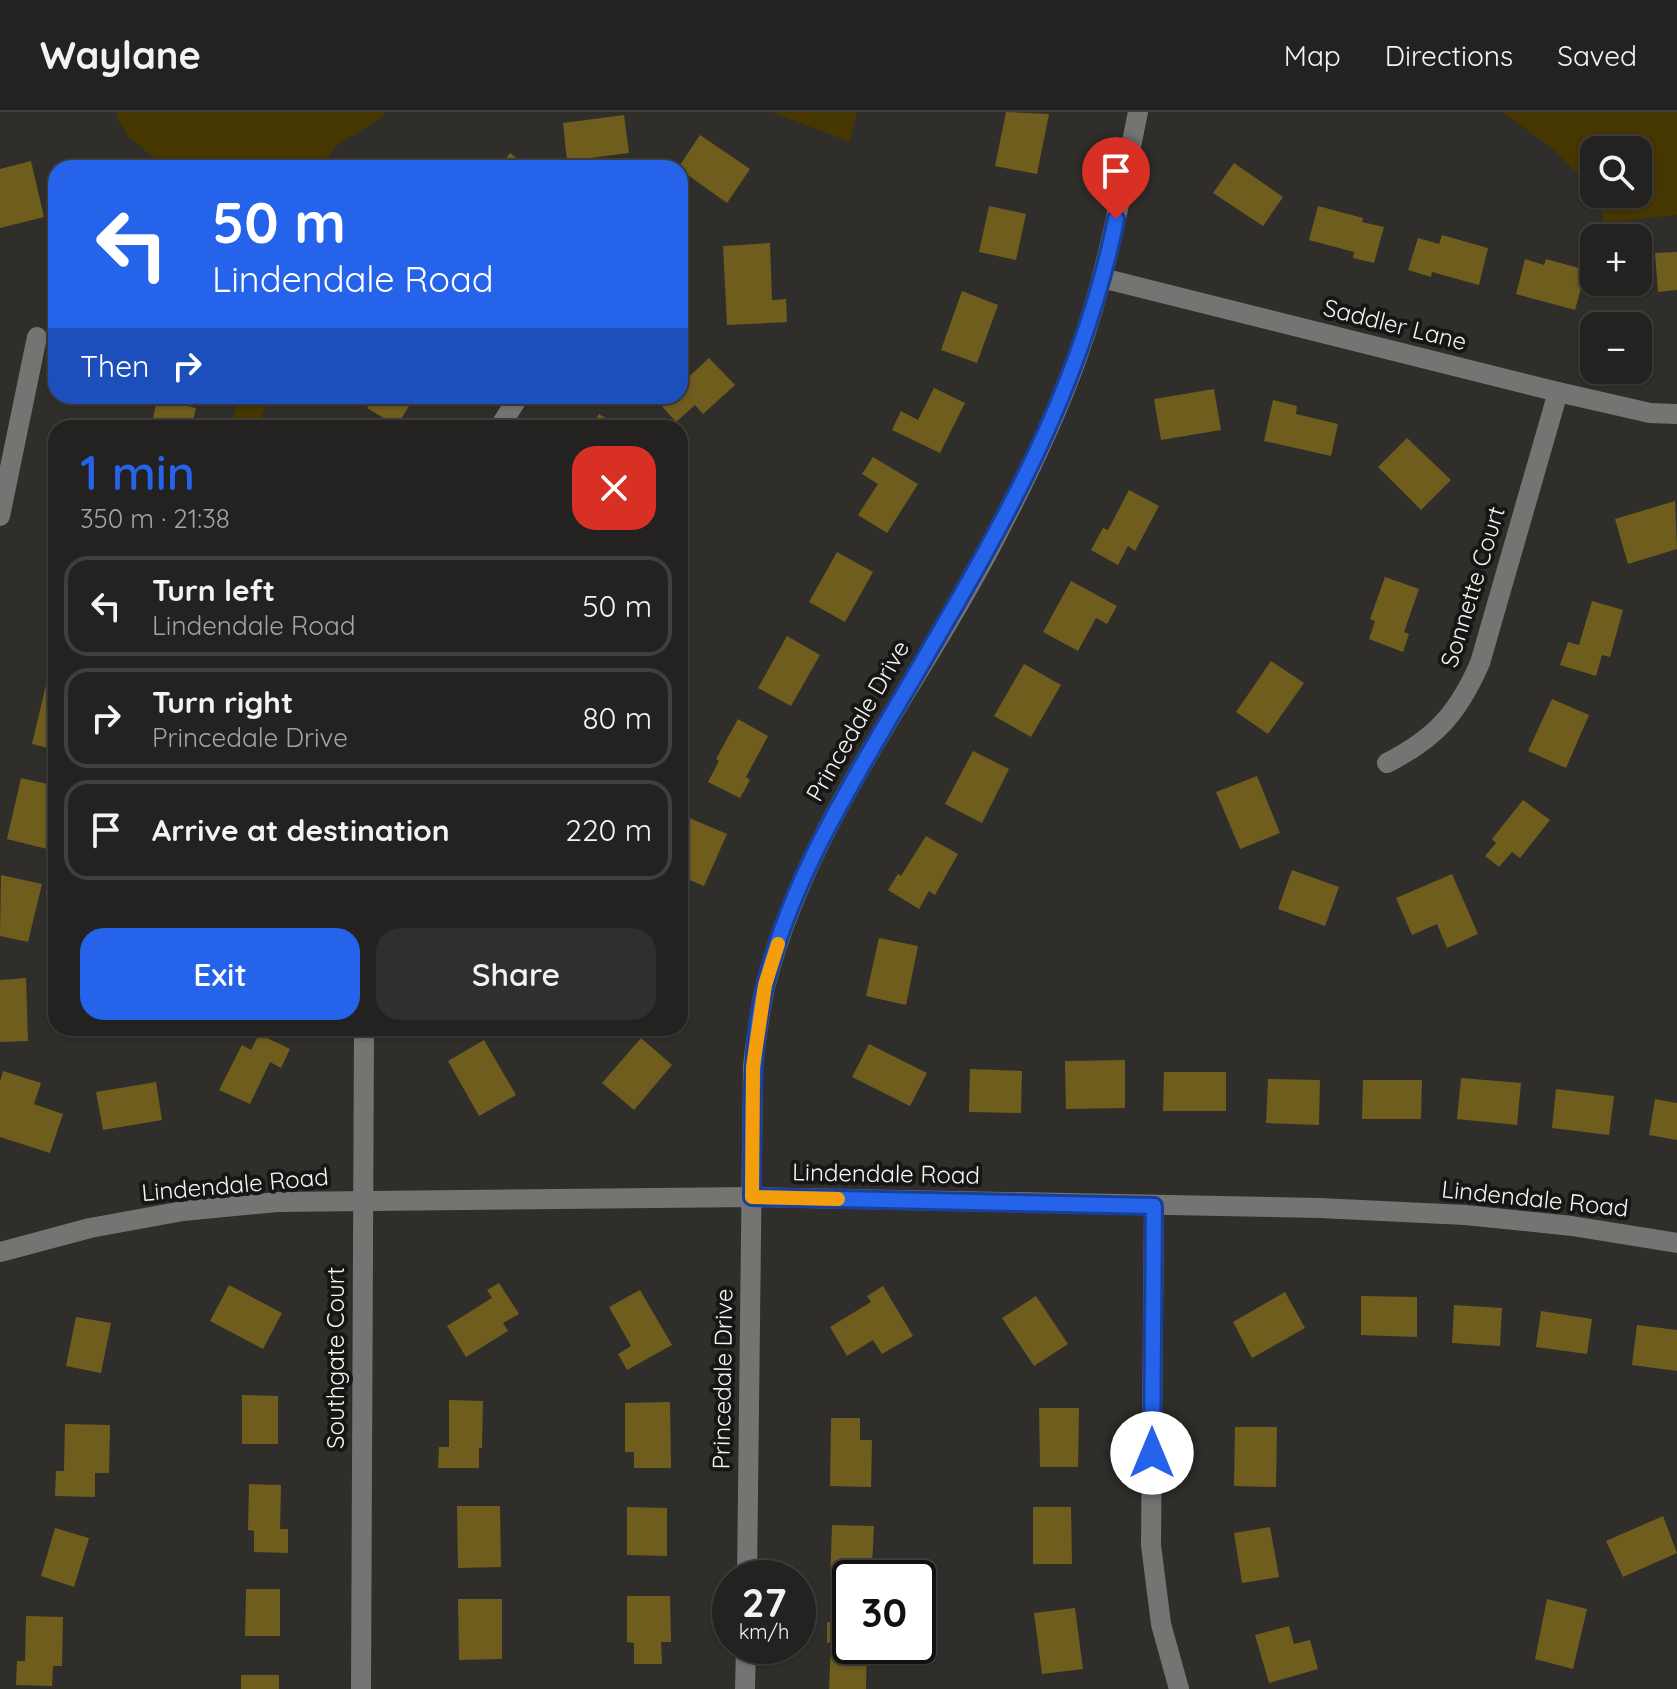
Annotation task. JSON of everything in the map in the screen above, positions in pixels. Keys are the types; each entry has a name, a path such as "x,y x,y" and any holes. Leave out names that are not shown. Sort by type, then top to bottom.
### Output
{"street":[{"name":"Princedale Drive","path":"747,1560 753,1067 765,985 785,922 824,830 998,533 1041,447 1077,357 1102,278 1138,112"},
{"name":"Saddler Lane","path":"1102,278 1558,392 1650,413 1677,414"},
{"path":"0,516 37,337"},
{"name":"Sonnette Court","path":"1387,763 1418,747 1445,724 1466,695 1480,663 1558,392"},
{"name":"Southgate Court","path":"361,1689 364,1036"},
{"name":"Lindendale Road","path":"0,1252 90,1228 183,1211 277,1202 752,1197 1320,1208 1465,1215 1572,1226 1677,1243"},
{"path":"1154,1206 1151,1545 1161,1624 1179,1689"},
{"path":"745,1689 746,1664"}],"shaded area":[{"path":"117,112 385,112 381,118 336,146 326,160 157,160 129,138 116,117"},
{"path":"772,112 857,112 850,142"},
{"path":"1502,112 1677,112 1677,215 1604,223 1600,208 1652,208 1652,136 1580,136 1580,176 1548,145"},
{"path":"237,404 266,404 260,420 232,420"}],"building":[{"path":"1006,112 1049,114 1037,174 995,166"},
{"path":"624,115 629,153 567,160 563,123"},
{"path":"700,135 750,169 727,203 688,175 688,160 683,160"},
{"path":"510,153 519,160 505,160"},
{"path":"31,161 44,217 0,228 0,169"},
{"path":"1234,163 1283,197 1263,226 1213,193"},
{"path":"989,206 1026,214 1016,260 979,252"},
{"path":"1318,206 1384,227 1374,263 1353,258 1354,252 1309,240"},
{"path":"1442,235 1488,248 1479,285 1432,272 1431,277 1408,270 1418,238 1439,244"},
{"path":"770,243 772,300 786,299 787,322 727,325 723,246"},
{"path":"1677,252 1677,290 1658,292 1655,253"},
{"path":"1525,259 1544,265 1546,259 1580,268 1580,292 1575,310 1516,294"},
{"path":"962,291 998,305 977,363 941,350"},
{"path":"709,358 735,385 703,414 695,405 674,420 660,404 688,404 688,378"},
{"path":"934,388 965,403 940,453 892,430 901,411 918,420"},
{"path":"1214,389 1221,430 1161,440 1154,399"},
{"path":"1273,400 1297,406 1296,414 1338,424 1331,456 1264,441"},
{"path":"156,404 196,408 193,420 153,420"},
{"path":"370,404 409,406 401,420 387,420 367,408"},
{"path":"1407,438 1451,480 1421,510 1378,467"},
{"path":"873,457 918,484 887,533 858,515 878,484 862,474"},
{"path":"1129,490 1159,506 1135,551 1128,546 1118,565 1091,550 1103,528 1108,530"},
{"path":"1675,501 1677,549 1628,564 1615,519"},
{"path":"837,552 873,572 845,622 809,602"},
{"path":"1385,577 1419,589 1404,632 1409,634 1403,652 1369,639 1375,621 1370,619"},
{"path":"1071,581 1117,606 1107,624 1096,618 1078,651 1043,632"},
{"path":"1592,601 1623,610 1610,657 1602,655 1596,676 1560,665 1568,642 1579,645"},
{"path":"787,636 820,655 791,706 758,688"},
{"path":"1271,661 1304,683 1268,734 1236,712"},
{"path":"1024,664 1061,685 1031,737 994,716"},
{"path":"46,685 48,685 48,748 32,744"},
{"path":"1552,699 1589,715 1566,768 1528,751"},
{"path":"738,719 768,736 746,777 750,780 740,798 708,782 719,761 716,759"},
{"path":"973,751 1009,769 982,823 945,804"},
{"path":"1257,776 1280,833 1240,849 1216,792"},
{"path":"21,778 48,784 47,849 7,839"},
{"path":"1523,800 1550,820 1520,858 1512,852 1499,867 1485,856 1496,843 1492,839"},
{"path":"688,817 727,834 704,886 688,879"},
{"path":"926,836 958,854 935,895 929,891 919,909 888,890 898,874 901,876"},
{"path":"1292,870 1339,887 1325,926 1278,909"},
{"path":"1452,874 1478,934 1447,948 1437,924 1412,935 1396,898"},
{"path":"1,875 42,884 28,942 0,936"},
{"path":"879,938 918,946 906,1005 866,996"},
{"path":"26,978 28,1041 0,1042 0,980"},
{"path":"258,1036 290,1049 281,1068 270,1062 250,1104 219,1090 242,1045 251,1050"},
{"path":"641,1038 672,1065 634,1110 602,1083"},
{"path":"484,1040 516,1095 479,1116 448,1061"},
{"path":"869,1044 927,1073 910,1106 852,1077"},
{"path":"1125,1060 1125,1108 1066,1109 1065,1061"},
{"path":"970,1069 1022,1071 1021,1113 969,1112"},
{"path":"3,1071 41,1083 34,1104 63,1114 50,1153 0,1137 0,1081"},
{"path":"1164,1072 1226,1072 1226,1111 1163,1111"},
{"path":"1461,1078 1521,1083 1517,1125 1457,1119"},
{"path":"1268,1079 1320,1080 1319,1125 1266,1123"},
{"path":"1363,1080 1422,1080 1421,1119 1362,1119"},
{"path":"156,1082 162,1120 103,1130 96,1092"},
{"path":"1556,1089 1614,1096 1609,1135 1552,1128"},
{"path":"1655,1099 1677,1103 1677,1140 1649,1135"},
{"path":"499,1283 519,1314 503,1323 508,1331 466,1357 447,1326 492,1298 487,1290"},
{"path":"229,1285 282,1313 263,1349 210,1321"},
{"path":"883,1286 913,1336 882,1354 873,1340 847,1356 830,1327 871,1302 867,1296"},
{"path":"640,1290 672,1345 627,1370 618,1354 631,1346 609,1307"},
{"path":"1285,1292 1305,1328 1252,1358 1233,1322"},
{"path":"1036,1296 1068,1344 1034,1366 1002,1318"},
{"path":"1361,1296 1417,1297 1417,1337 1361,1335"},
{"path":"1454,1305 1502,1308 1500,1346 1452,1343"},
{"path":"1541,1311 1592,1319 1587,1354 1536,1347"},
{"path":"76,1317 111,1323 101,1373 66,1366"},
{"path":"1637,1325 1677,1330 1677,1371 1632,1365"},
{"path":"242,1395 278,1396 278,1444 242,1444"},
{"path":"449,1400 483,1401 479,1468 438,1468 439,1447 449,1447"},
{"path":"670,1402 671,1468 634,1468 634,1452 625,1452 625,1403"},
{"path":"1039,1408 1079,1408 1078,1467 1040,1467"},
{"path":"831,1418 860,1418 860,1440 872,1440 871,1487 830,1486"},
{"path":"65,1424 110,1425 109,1473 95,1473 95,1497 55,1496 56,1471 64,1471"},
{"path":"1235,1427 1277,1427 1276,1487 1234,1486"},
{"path":"249,1484 281,1485 280,1529 288,1529 288,1553 254,1552 254,1531 248,1530"},
{"path":"457,1506 500,1506 501,1567 458,1568"},
{"path":"627,1507 667,1508 667,1556 627,1555"},
{"path":"1033,1507 1071,1507 1072,1564 1033,1564"},
{"path":"1663,1516 1677,1553 1623,1577 1606,1541"},
{"path":"832,1525 874,1526 872,1560 832,1560 830,1583"},
{"path":"1270,1527 1279,1577 1242,1583 1234,1533"},
{"path":"55,1528 89,1538 74,1587 41,1576"},
{"path":"246,1589 280,1589 280,1636 245,1636"},
{"path":"627,1596 670,1596 671,1642 661,1642 662,1664 634,1664 634,1643 627,1642"},
{"path":"458,1599 502,1599 502,1659 459,1660"},
{"path":"1547,1599 1587,1609 1573,1669 1535,1659"},
{"path":"1075,1608 1083,1669 1042,1674 1034,1613"},
{"path":"26,1616 63,1617 62,1666 53,1666 52,1686 16,1685 17,1661 25,1661"},
{"path":"827,1622 832,1622 832,1664 867,1664 866,1689 829,1689 831,1642 827,1643"},
{"path":"1289,1626 1294,1644 1310,1640 1318,1669 1269,1683 1255,1635"},
{"path":"241,1675 279,1675 279,1689 241,1689"}],"slow traffic":[{"path":"778,944 765,985 753,1067 752,1197 838,1199"}],"route":[{"path":"1116,219 1102,278 1077,357 1041,447 998,533 824,830 785,922 765,985 758,1024 753,1067 752,1197 1154,1206 1152,1453"}]}
